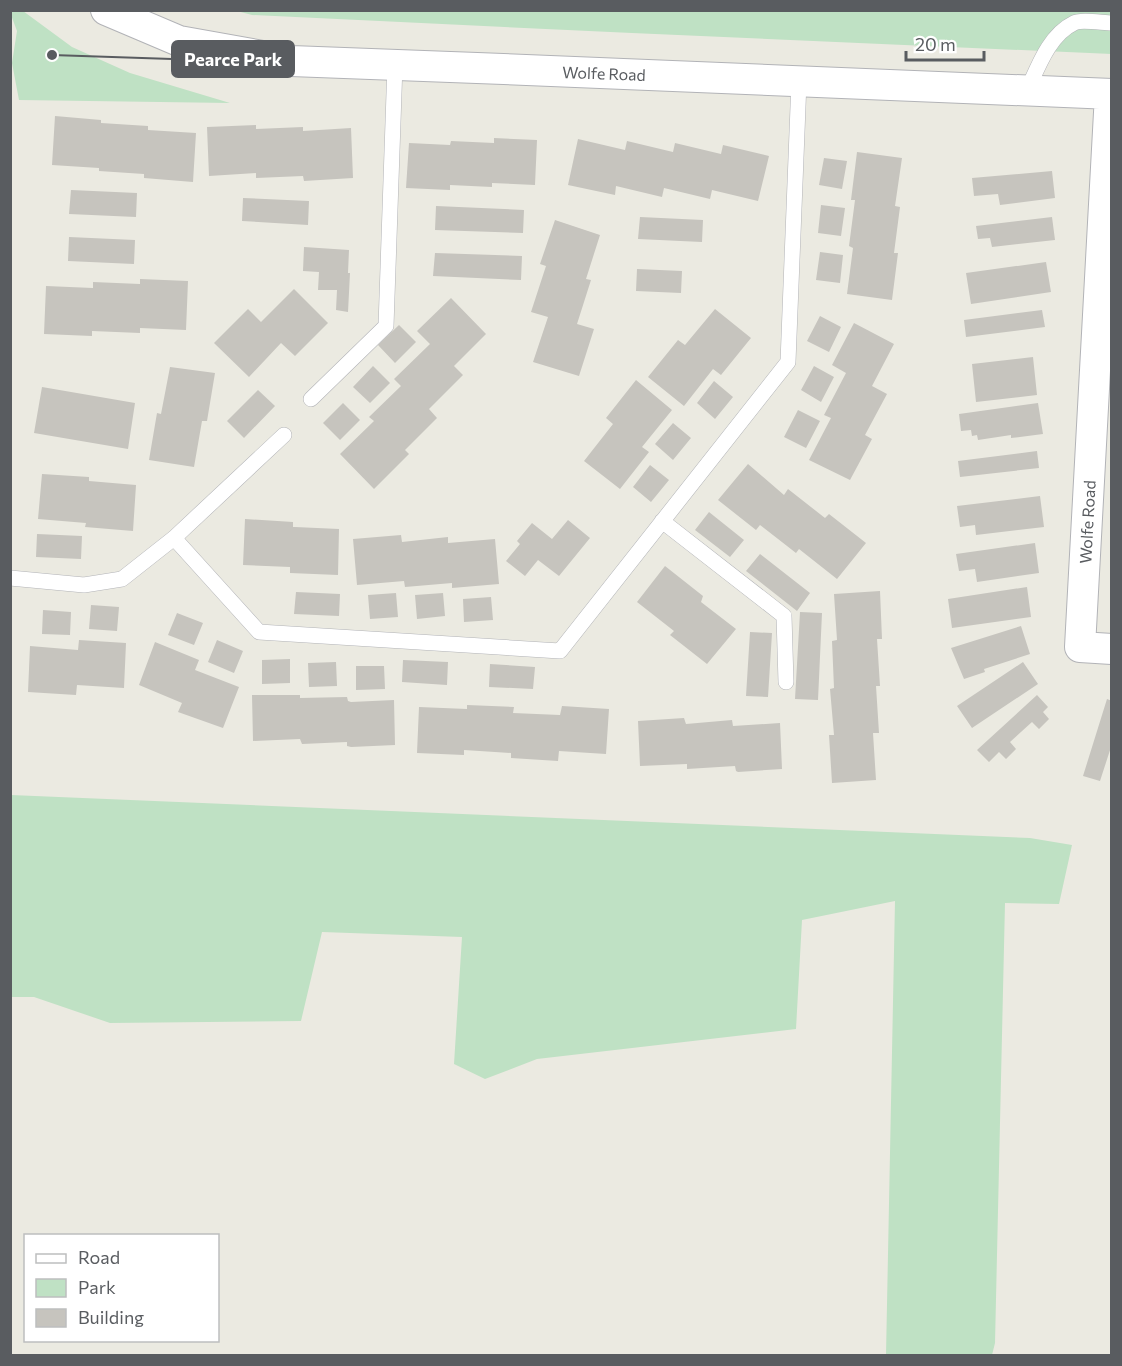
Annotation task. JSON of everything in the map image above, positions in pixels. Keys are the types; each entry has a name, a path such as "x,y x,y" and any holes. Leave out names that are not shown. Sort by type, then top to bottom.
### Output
{"street":[{"name":"Wolfe Road","path":"106,10 179,41 291,61 1111,94 1103,366 1080,647 1112,649"}],"lane":[{"path":"1027,90 1039,63 1056,36 1076,22 1112,23"},
{"path":"311,399 386,326 395,64"},
{"path":"174,538 259,632 560,651 788,362 799,81"},
{"path":"10,578 84,585 122,579 174,538 284,435"},
{"path":"662,521 784,616 786,682"}],"green space":[{"path":"11,10 23,11 72,47 130,73 230,103 19,100 12,63 17,31"},
{"path":"237,11 1111,11 1112,54 252,15"},
{"path":"11,795 1030,838 1072,845 1059,904 1005,903 995,1343 992,1355 886,1355 895,901 802,920 796,1029 537,1059 485,1079 454,1064 462,937 322,932 301,1021 110,1023 34,997 11,997"}],"building":[{"path":"55,116 101,120 101,123 148,126 148,130 196,133 193,182 144,178 144,174 99,171 99,168 52,165"},
{"path":"256,125 256,129 303,127 303,131 351,128 353,178 304,181 303,176 256,178 256,173 209,176 207,127"},
{"path":"494,138 537,140 535,185 492,183 492,187 450,185 450,190 406,188 409,143 450,145 451,141 494,143"},
{"path":"578,139 625,150 627,141 673,152 675,143 721,154 723,145 769,156 758,201 712,190 710,199 664,188 662,197 616,186 615,195 568,185"},
{"path":"857,152 902,158 895,206 900,207 894,253 898,253 892,300 847,294 853,248 849,246 855,200 851,200"},
{"path":"824,158 847,161 842,189 819,185"},
{"path":"1052,171 1055,198 1000,205 998,194 974,196 972,178"},
{"path":"71,190 137,193 136,217 69,214"},
{"path":"243,198 309,201 308,225 242,221"},
{"path":"821,205 845,208 841,236 818,233"},
{"path":"436,206 524,210 523,233 435,230"},
{"path":"640,217 703,220 702,242 638,239"},
{"path":"1052,217 1055,240 992,247 990,238 978,239 976,226"},
{"path":"555,220 600,235 586,279 591,280 577,324 594,329 579,376 533,362 548,317 531,312 546,266 540,264"},
{"path":"69,237 135,240 134,264 68,261"},
{"path":"304,247 349,250 348,312 336,310 337,290 318,290 319,272 303,271"},
{"path":"820,252 843,255 840,283 816,280"},
{"path":"435,253 522,256 521,280 433,276"},
{"path":"1046,262 1051,292 971,304 966,273"},
{"path":"637,269 682,271 681,293 636,291"},
{"path":"140,279 188,281 186,330 140,328 140,333 92,331 92,336 44,334 46,286 93,288 93,282 140,284"},
{"path":"294,289 328,323 295,356 281,343 249,377 214,343 248,309 261,322"},
{"path":"451,298 486,334 454,366 463,375 429,409 437,418 405,450 409,454 374,489 340,454 374,421 369,417 401,386 394,379 430,344 417,331"},
{"path":"715,309 751,338 721,375 713,369 684,406 648,377 678,340 685,345"},
{"path":"1042,310 1045,327 966,337 964,320"},
{"path":"820,316 841,327 829,352 807,341"},
{"path":"854,323 894,344 872,386 887,394 865,435 872,439 850,480 809,460 831,418 824,415 846,373 832,365"},
{"path":"399,325 416,342 395,363 378,345"},
{"path":"1033,357 1037,395 976,402 972,364"},
{"path":"373,366 390,383 370,403 353,387"},
{"path":"814,366 834,377 821,402 801,390"},
{"path":"170,367 215,373 207,421 202,421 194,467 149,460 157,413 161,414"},
{"path":"636,380 672,410 642,447 649,452 620,489 584,461 613,424 606,418"},
{"path":"714,381 733,397 715,419 697,403"},
{"path":"42,387 135,403 128,449 34,433"},
{"path":"258,390 275,406 244,438 227,421"},
{"path":"343,403 360,420 340,440 323,423"},
{"path":"1038,403 1043,434 1011,438 1011,435 978,440 977,435 972,436 971,430 961,431 959,414"},
{"path":"798,410 820,421 806,448 784,437"},
{"path":"673,423 691,438 673,460 655,444"},
{"path":"1037,451 1039,468 960,477 958,461"},
{"path":"748,464 784,495 788,489 825,518 829,514 866,543 837,579 799,549 796,553 760,525 756,530 718,500"},
{"path":"650,465 669,480 651,502 633,487"},
{"path":"42,474 89,477 89,481 136,485 133,531 85,527 86,523 38,519"},
{"path":"1040,496 1044,527 976,535 975,525 960,527 957,506"},
{"path":"709,512 744,540 730,557 695,530"},
{"path":"245,519 293,522 293,527 339,529 338,575 290,573 290,567 243,565"},
{"path":"568,520 590,538 559,576 538,560 525,576 506,561 520,544 517,541 532,523 552,539"},
{"path":"37,534 82,536 81,559 36,557"},
{"path":"401,535 402,542 448,537 448,543 495,539 499,584 452,588 452,583 405,587 404,581 357,585 353,539"},
{"path":"1035,543 1039,573 977,582 975,569 959,571 956,554"},
{"path":"760,554 810,593 797,611 746,571"},
{"path":"665,566 703,596 701,602 736,629 707,664 670,635 674,631 637,602"},
{"path":"1027,587 1031,617 952,628 948,599"},
{"path":"880,591 882,639 877,639 880,686 876,686 879,733 873,733 876,780 832,783 829,735 834,735 830,689 834,688 832,641 837,640 834,594"},
{"path":"296,592 340,594 339,616 294,614"},
{"path":"396,593 398,617 370,619 368,595"},
{"path":"443,593 445,616 417,619 415,595"},
{"path":"491,597 493,620 464,622 463,599"},
{"path":"91,605 119,607 117,631 89,629"},
{"path":"43,610 71,612 70,635 42,634"},
{"path":"800,612 822,613 818,700 795,699"},
{"path":"177,613 203,623 194,645 168,635"},
{"path":"1021,626 1030,654 984,669 985,672 964,679 951,648"},
{"path":"750,632 772,633 768,697 746,696"},
{"path":"79,640 126,643 124,688 77,685 76,695 28,692 30,646 78,650"},
{"path":"217,640 243,651 234,673 208,662"},
{"path":"155,642 199,660 195,670 239,687 223,728 178,712 182,703 139,685"},
{"path":"290,659 290,683 262,684 262,660"},
{"path":"403,660 448,662 447,685 402,682"},
{"path":"336,662 337,686 309,687 308,663"},
{"path":"1023,662 1038,684 972,728 957,706"},
{"path":"490,664 535,667 533,689 489,687"},
{"path":"356,666 384,666 385,689 356,690"},
{"path":"252,695 300,695 300,698 347,697 351,702 394,700 395,745 351,747 347,746 347,742 302,744 300,739 253,741"},
{"path":"1037,695 1048,707 1043,712 1049,719 1039,729 1032,722 1010,742 1016,749 1006,759 999,752 989,762 977,750"},
{"path":"1107,699 1112,701 1112,744 1100,781 1083,776"},
{"path":"467,705 514,707 513,713 560,715 562,706 609,709 606,754 559,751 558,761 511,758 511,753 464,750 464,755 417,753 419,707 467,709"},
{"path":"684,718 686,724 732,720 733,726 780,723 782,769 738,772 735,766 687,769 687,764 640,766 638,721"}],"place":[{"name":"Pearce Park","path":"52,55"}]}
